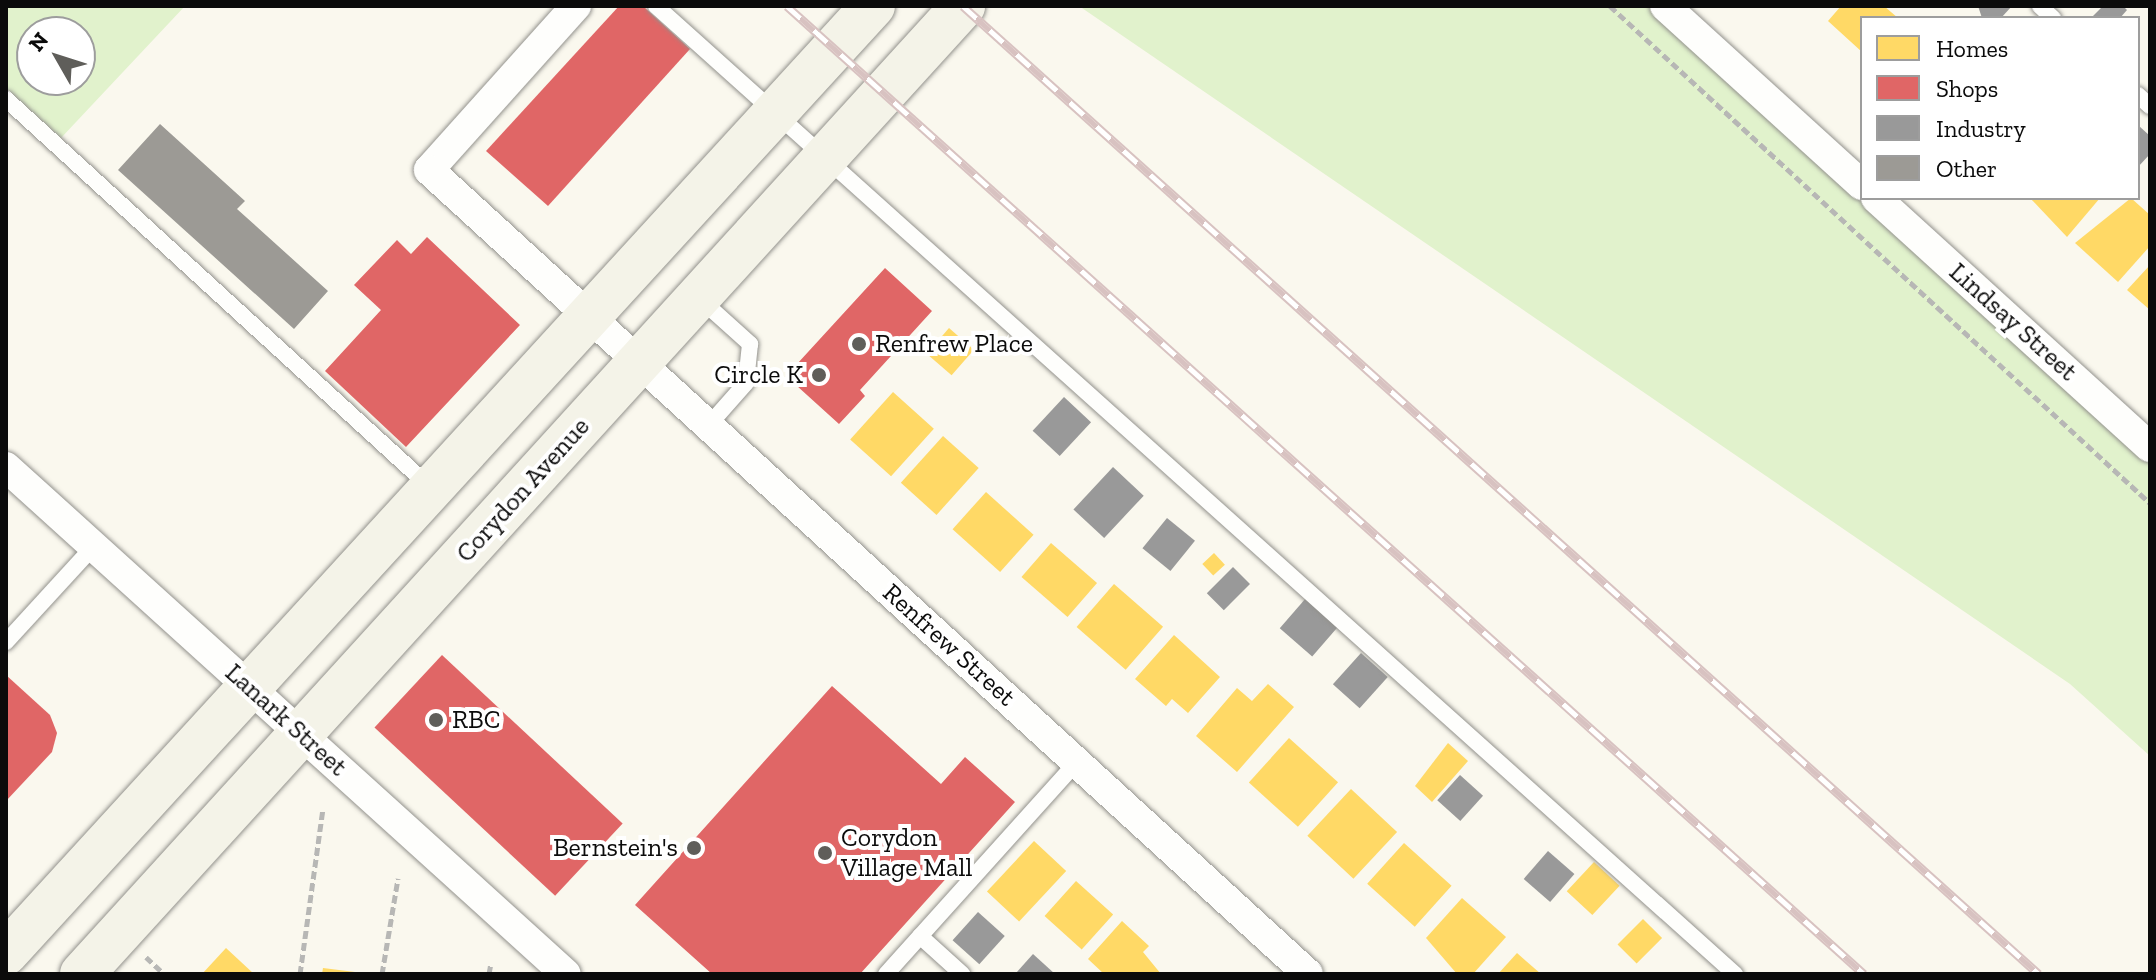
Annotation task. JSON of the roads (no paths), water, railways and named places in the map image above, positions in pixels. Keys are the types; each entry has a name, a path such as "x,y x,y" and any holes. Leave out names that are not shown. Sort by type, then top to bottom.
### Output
{"main road":[{"path":"6,953 873,6"},
{"name":"Corydon Avenue","path":"82,974 303,735 963,6"}],"street":[{"name":"Renfrew Street","path":"576,6 429,170 1308,974"},
{"path":"1665,6 1860,183"},
{"name":"Lindsay Street","path":"1878,200 2150,447"},
{"name":"Lanark Street","path":"6,467 566,974"}],"lane":[{"path":"656,6 1735,974"},
{"path":"6,99 432,488"},
{"path":"698,297 750,344 746,383 708,426"},
{"path":"6,642 94,546"},
{"path":"886,974 1078,761"},
{"path":"920,936 962,974"}],"railway":[{"path":"787,6 1864,974"},
{"path":"963,6 2039,974"}],"place":[{"name":"Renfrew Place","path":"859,344"},
{"name":"Circle K","path":"819,375"},
{"name":"RBC","path":"436,720"},
{"name":"Bernstein's","path":"694,848"},
{"name":"Corydon Village Mall","path":"825,853"}]}
